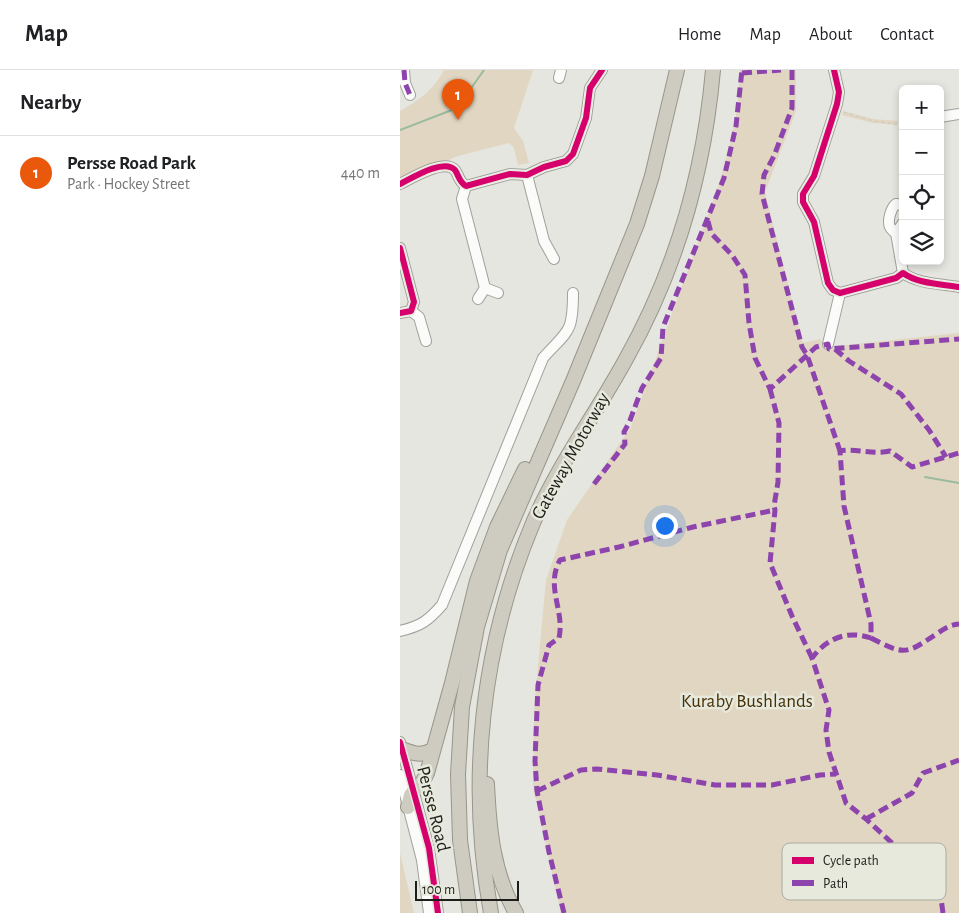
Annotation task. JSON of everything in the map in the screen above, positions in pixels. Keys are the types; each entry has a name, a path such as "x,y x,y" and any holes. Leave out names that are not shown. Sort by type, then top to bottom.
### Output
{"highway":[{"name":"Gateway Motorway","path":"470,913 463,864 458,795 460,729 470,659 483,601 500,550 573,381 637,224 652,176 677,70"},
{"name":"Gateway Motorway","path":"491,913 479,820 479,762 482,714 492,652 502,612 513,576 534,521 564,461 609,389 638,337 676,250 702,155 710,107 713,70"},
{"path":"408,807 414,792 424,779 433,750 483,562 507,504 566,382 580,362"},
{"path":"482,714 487,727 488,796 495,860 507,897 516,913"},
{"path":"401,746 418,755 426,754 433,750"}],"street":[{"path":"404,70 405,83 410,95"},
{"path":"466,186 510,174 527,175 544,167 566,161 572,154 586,118 590,88 602,70"},
{"path":"834,70 839,92 836,110 814,176 803,194 803,202 814,222 828,283 833,290 840,293 896,278 904,273"},
{"path":"944,116 959,114"},
{"path":"400,184 441,165 449,166 454,170 462,184 466,186"},
{"path":"527,175 544,241 554,259"},
{"path":"466,186 462,199 486,288"},
{"path":"899,204 893,206 889,222 890,228 896,234 904,273 916,279 959,287"},
{"path":"896,234 899,229"},
{"path":"400,248 414,302 411,310"},
{"path":"486,288 498,293"},
{"path":"478,299 486,288"},
{"path":"400,631 415,628 430,620 442,605 543,358 570,328 573,314 573,293"},
{"path":"828,344 840,293"},
{"path":"400,313 411,310"},
{"path":"411,310 418,317 426,341"},
{"name":"Persse Road","path":"401,746 430,857 438,913"},
{"name":"Persse Road","path":"400,775 422,860 429,913"}],"path":[{"path":"836,110 873,121 899,124"}],"green space":[{"path":"444,70 533,70 514,128 523,141 529,163 518,165 514,148 509,143 458,156 400,181 400,111 425,94 436,83"},
{"name":"Kuraby Bushlands","path":"740,70 796,70 796,111 765,192 803,343 820,339 827,347 959,333 959,913 561,913 533,786 534,709 546,580 567,520 631,427 718,187 737,110"},
{"path":"843,111 873,119 898,121 897,125 873,123 842,115"},
{"path":"400,853 414,913 400,913"}],"waterway":[{"path":"400,130 457,108 484,70"},
{"path":"925,477 959,483"}],"marked path":[{"path":"404,70 405,83 410,95"},
{"path":"594,484 625,444 624,432 642,388 661,358 663,327 724,178 736,126 742,70"},
{"path":"742,73 781,70"},
{"path":"792,70 792,108 774,156 764,175 762,194 802,347 807,355 840,451"},
{"path":"708,221 711,233 732,255 745,275 749,323 755,358 770,389 816,347 828,344 829,349 959,339"},
{"path":"835,349 849,361 901,394 929,430 946,457"},
{"path":"770,389 779,423 778,482 774,506 770,563 812,658"},
{"path":"892,843 846,803 829,752 826,730 829,710 812,658 824,645 838,638 854,635 871,638 871,624 844,506 840,451 890,451 912,467 959,453"},
{"path":"564,913 537,791 535,761 538,685 549,645 559,638 560,618 554,580 560,560 619,547 693,527 775,510"},
{"path":"871,638 892,648 906,650 912,649 948,627 959,624"},
{"path":"866,819 912,793 923,773 959,760"},
{"path":"537,791 581,770 597,769 657,775 715,785 772,785 820,775 836,774"},
{"path":"941,900 943,913"}],"cycle path":[{"path":"400,184 428,170 443,166 455,170 460,181 466,186 510,174 527,175 544,167 566,161 573,154 586,118 590,88 602,70"},
{"path":"834,70 839,92 837,104 814,176 803,194 803,202 814,222 828,283 833,290 840,293 896,278 903,273 923,281 959,287"},
{"path":"400,248 414,302 411,311 400,313"},
{"path":"400,742 429,848 438,913"}],"place":[{"name":"Persse Road Park","path":"458,120"}]}
